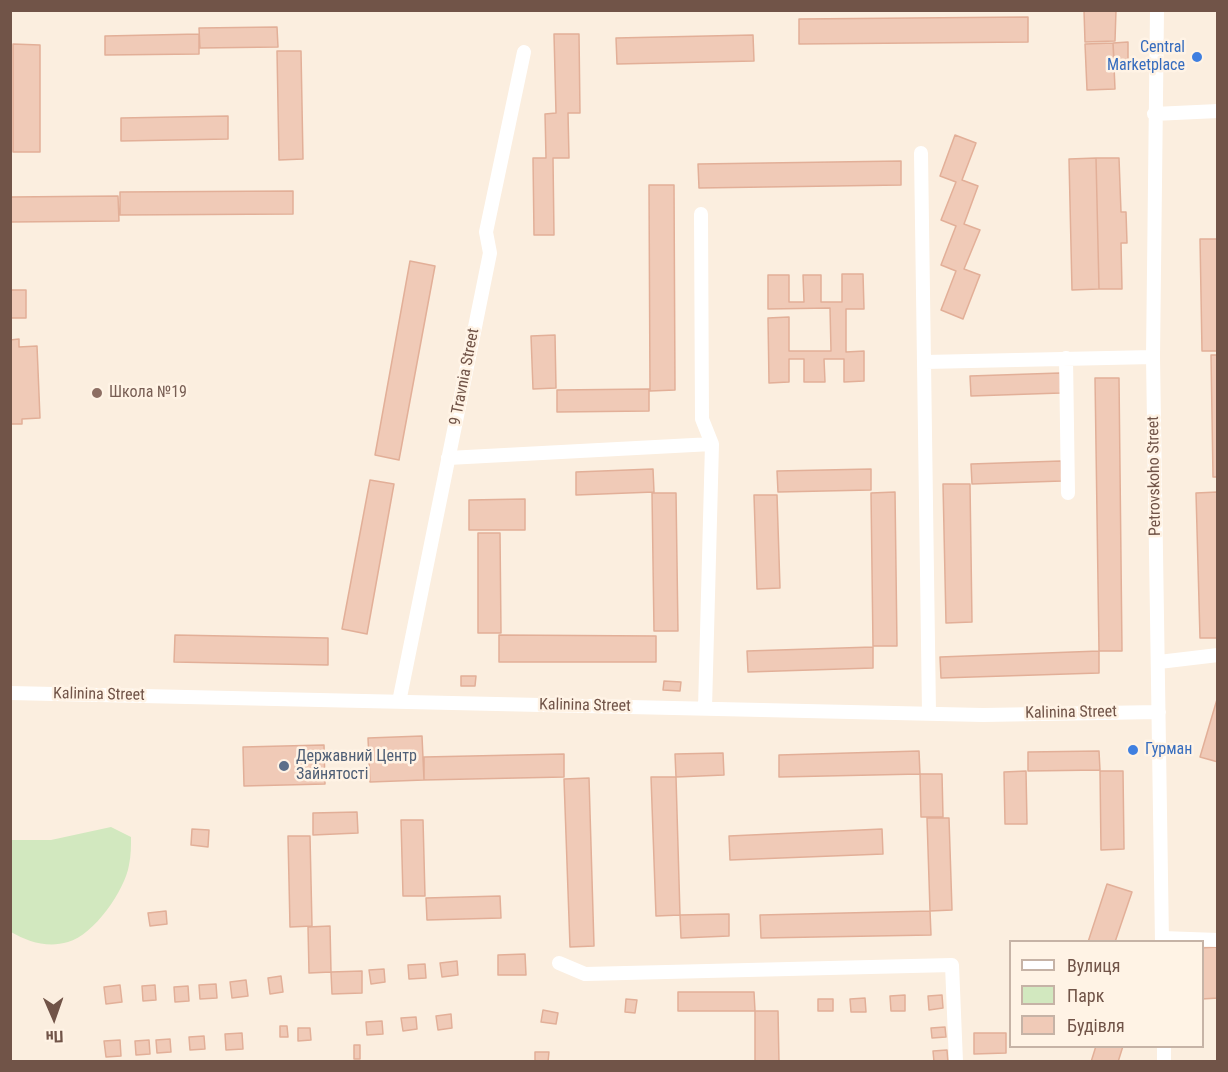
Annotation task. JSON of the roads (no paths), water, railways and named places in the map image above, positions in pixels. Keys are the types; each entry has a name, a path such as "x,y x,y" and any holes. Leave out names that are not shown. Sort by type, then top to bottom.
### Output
{"street":[{"name":"Petrovskoho Street","path":"1157,10 1157,98 1154,114 1153,357 1160,662 1162,940"},
{"name":"9 Travnia Street","path":"399,702 490,253 486,232 524,52"},
{"path":"1154,114 1218,111"},
{"path":"921,153 929,713"},
{"path":"701,214 702,419 712,444 705,708"},
{"path":"925,362 1153,357"},
{"path":"1066,358 1068,493"},
{"path":"448,458 712,444"},
{"path":"1160,662 1218,655"},
{"name":"Kalinina Street","path":"10,693 929,713 1159,712"},
{"path":"1162,940 1218,940"},
{"path":"559,963 585,974 952,965 956,1062"}],"place":[{"name":"Central Marketplace","path":"1197,57"},
{"name":"Школа №19","path":"97,393"},
{"name":"Гурман","path":"1133,750"},
{"name":"Державний Центр Зайнятості","path":"284,766"}]}
